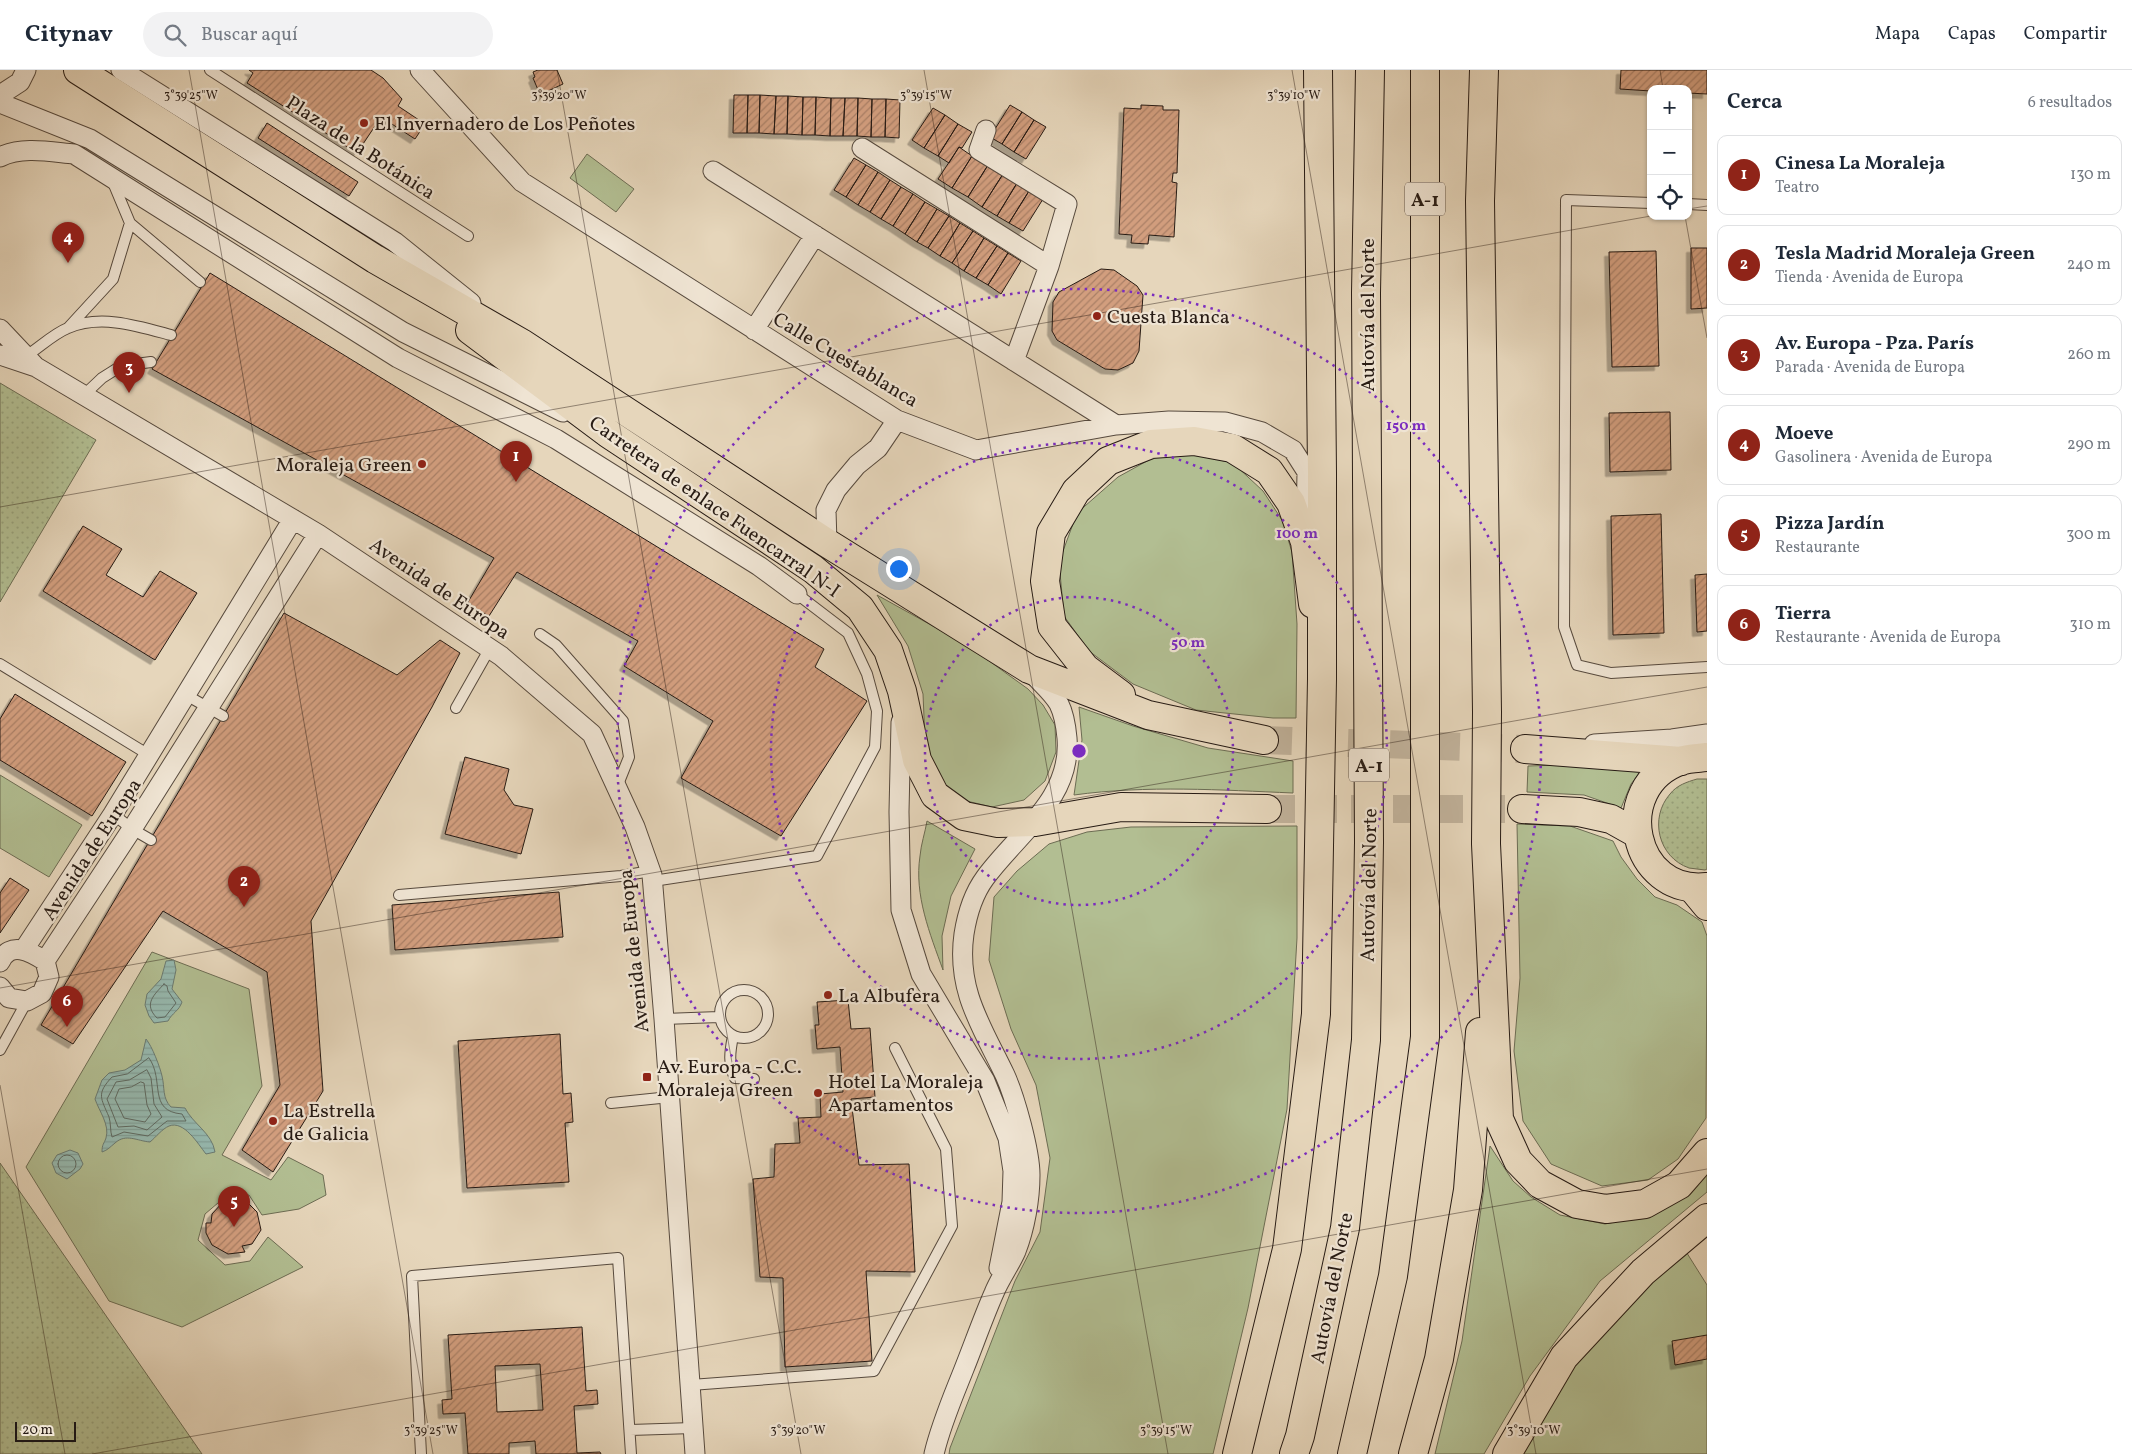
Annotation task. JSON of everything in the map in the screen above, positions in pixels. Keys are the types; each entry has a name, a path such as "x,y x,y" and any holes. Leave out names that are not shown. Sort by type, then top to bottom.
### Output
{"main road":[{"name":"Carretera de enlace Fuencarral N-I","path":"78,70 375,259 523,344 827,544 1029,669 1148,715 1264,740"},
{"path":"1237,1454 1287,1249 1316,1014 1322,679 1318,70"},
{"name":"Autovía del Norte","path":"1294,1454 1300,1436 1345,1228 1366,1040 1369,842 1366,293 1370,70"},
{"name":"A-1","path":"1352,1454 1393,1276 1425,1037 1425,70"},
{"path":"1484,70 1480,201 1487,712 1486,844 1499,1119 1518,1160 1540,1184 1577,1204 1606,1208 1645,1204 1679,1184 1707,1152"},
{"name":"Carretera de enlace Fuencarral N-I","path":"375,259 609,434 812,569 860,608 888,650 902,690 917,760 935,795 964,816 998,823 1035,822 1121,807 1267,809"},
{"name":"Carretera de enlace Fuencarral N-I","path":"1148,715 1085,668 1052,626 1045,581 1051,533 1076,491 1108,461 1151,444 1194,440 1232,448 1269,471 1291,502 1305,542 1322,679"},
{"path":"1525,749 1694,759"},
{"path":"1694,759 1661,772 1645,789 1637,810 1636,833 1647,860 1660,873 1667,879 1702,894"},
{"path":"1522,809 1579,812 1611,820 1636,833"},
{"path":"1413,1454 1439,1359 1468,1190 1489,905"},
{"path":"1507,1454 1564,1357 1643,1272 1707,1218"}],"street":[{"path":"0,94 20,82 26,70"},
{"path":"121,70 394,242 523,344"},
{"name":"Calle Cuestablanca","path":"420,70 522,182 898,420 976,450 1116,426 1170,421 1225,422 1262,432 1293,450 1307,472 1305,542"},
{"path":"0,103 90,139 403,332 609,434"},
{"path":"986,130 979,150 1067,204 1049,266 1014,360"},
{"path":"862,148 1049,266"},
{"path":"0,157 10,152 45,151 74,154 398,358 556,439 759,566 797,594"},
{"path":"713,171 1116,426"},
{"name":"Calle Cuestablanca","path":"754,330 815,235"},
{"name":"Avenida de Europa","path":"0,329 31,362 318,534 490,648 592,734 617,787 652,876 670,1097 695,1454"},
{"name":"Avenida de Europa","path":"0,355 31,362"},
{"path":"827,544 826,510 836,490 857,465 878,448 898,420"},
{"name":"Avenida de Europa","path":"25,948 113,814 293,519"},
{"name":"Avenida de Europa","path":"45,960 132,829 216,712 318,534"},
{"path":"934,1454 940,1429 995,1291 1016,1250 1027,1208 1030,1174 1025,1139 1006,1077 982,1033 971,1004 964,980 962,955 964,931 971,905 984,879 1035,822 1052,797 1065,771 1068,749 1066,726 1059,704 1029,669"},
{"path":"902,690 899,812 901,910 921,974 985,1081 1008,1138 1012,1162 1012,1202 995,1291"},
{"path":"1525,749 1672,739 1707,734"},
{"path":"0,962 12,950 25,948 45,960 49,977 42,993 27,1001 9,998 0,987"}],"lane":[{"name":"Plaza de la Botánica","path":"210,70 468,236"},
{"path":"112,179 130,223 200,282"},
{"path":"1647,203 1566,200 1564,626 1578,665 1611,673 1707,668"},
{"path":"1692,204 1707,205"},
{"path":"31,362 68,328 113,279 130,223"},
{"path":"68,328 93,322 125,323 170,335"},
{"path":"84,395 102,378 121,366 151,362"},
{"path":"399,895 613,877 652,876 817,856 875,747 877,711 867,674 848,633 797,594"},
{"path":"540,634 556,645 623,720 628,757 617,787"},
{"path":"456,708 490,648"},
{"path":"0,664 149,755"},
{"path":"186,695 216,712"},
{"path":"113,814 132,829 151,840"},
{"path":"751,991 764,1000 768,1015 762,1030 749,1038 733,1036 726,1031 719,1016 723,1001 728,995 735,992 751,991"},
{"path":"0,1050 27,1001"},
{"path":"664,1019 719,1016"},
{"path":"733,1036 730,1052 731,1070 735,1078 754,1079"},
{"path":"691,1385 874,1371 952,1226 946,1148 895,1048"},
{"path":"611,1103 670,1097"},
{"path":"421,1454 412,1276 618,1258 631,1454"},
{"path":"630,1430 693,1428"}],"green space":[{"path":"587,154 634,189 616,212 570,178"},
{"path":"0,383 96,440 0,602"},
{"path":"1197,455 1233,463 1263,491 1282,520 1292,552 1297,624 1296,718 1273,718 1196,710 1133,684 1089,651 1064,616 1059,562 1077,513 1118,477 1156,456"},
{"path":"877,595 967,645 1028,689 1043,705 1055,725 1056,752 1045,781 1024,800 992,807 958,799 931,770 925,740 923,694 908,646"},
{"path":"1079,707 1133,726 1208,748 1293,761 1293,793 1156,789 1074,795 1082,740"},
{"path":"1590,764 1645,766 1631,784 1621,808 1584,795 1527,792 1528,766"},
{"path":"0,775 82,825 49,877 0,848"},
{"path":"1697,779 1707,779 1707,869 1705,870 1689,868 1678,863 1664,846 1660,836 1659,825 1660,814 1670,794 1679,786"},
{"path":"927,821 975,849 951,896 942,936 943,970 924,914 919,885 921,852"},
{"path":"1517,824 1570,826 1613,841 1621,857 1637,879 1655,897 1677,905 1702,922 1707,936 1706,1118 1678,1159 1648,1180 1602,1186 1551,1164 1523,1121 1514,1051 1520,978"},
{"path":"1297,826 1297,938 1287,1109 1248,1308 1213,1454 949,1454 1015,1281 1040,1232 1050,1158 1036,1085 1011,1029 989,960 994,897 1017,871 1049,844 1087,832 1131,827"},
{"path":"152,952 249,989 262,1086 222,1155 271,1180 288,1157 323,1175 326,1195 299,1209 262,1215 249,1195 225,1197 205,1214 198,1240 225,1265 250,1261 268,1237 303,1267 182,1327 109,1301 26,1167"},
{"path":"1490,1146 1513,1181 1531,1197 1560,1215 1605,1224 1644,1216 1707,1172 1707,1192 1600,1281 1530,1376 1484,1454 1435,1454 1462,1341"},
{"path":"0,1163 202,1454 0,1454"},
{"path":"1685,1250 1707,1285 1707,1454 1522,1454 1574,1366 1621,1310"}],"water":[{"path":"174,960 176,970 172,989 182,1002 168,1021 154,1023 145,1005 147,994 161,979 166,961"},
{"path":"146,1039 160,1067 168,1104 171,1107 185,1108 210,1139 215,1152 206,1154 190,1134 180,1126 175,1125 164,1129 150,1142 123,1138 102,1152 107,1128 95,1099 102,1080 109,1073 125,1070 141,1060"},
{"path":"70,1150 78,1153 83,1164 80,1169 67,1179 56,1173 52,1163 57,1155"}],"building":[{"path":"249,70 371,70 383,78 402,99 398,106 425,124 415,139 381,117 357,153 247,83 253,73"},
{"path":"538,70 557,70 563,84 548,91 549,93 541,97 533,78 535,77 533,72"},
{"path":"1621,70 1707,70 1707,94 1692,93 1692,85 1647,85 1647,91 1620,89"},
{"path":"734,95 748,95 747,133 733,133"},
{"path":"748,95 760,95 759,133 747,133"},
{"path":"760,95 776,96 774,134 759,133"},
{"path":"776,96 788,96 787,134 774,134"},
{"path":"788,96 803,97 802,135 787,134"},
{"path":"803,97 816,97 815,135 802,135"},
{"path":"816,97 831,98 830,136 815,135"},
{"path":"831,98 845,98 843,136 830,136"},
{"path":"845,98 858,98 857,136 843,136"},
{"path":"858,98 872,99 871,137 857,136"},
{"path":"872,99 886,99 885,137 871,137"},
{"path":"886,99 900,100 899,138 885,137"},
{"path":"1010,105 1022,112 1002,144 990,137"},
{"path":"1141,105 1163,106 1163,110 1179,110 1177,173 1173,173 1172,182 1177,183 1174,237 1149,235 1148,244 1131,243 1132,235 1119,234 1124,108 1141,109"},
{"path":"933,108 945,115 924,148 912,140"},
{"path":"1022,112 1034,120 1014,152 1002,144"},
{"path":"945,115 958,124 938,156 924,148"},
{"path":"1034,120 1046,127 1026,159 1014,152"},
{"path":"267,123 358,182 349,196 258,138"},
{"path":"958,124 972,132 962,148 959,147 949,163 938,156"},
{"path":"959,147 972,156 952,188 938,179"},
{"path":"972,156 988,165 968,197 952,188"},
{"path":"854,158 866,165 846,197 834,190"},
{"path":"866,165 878,172 858,205 846,197"},
{"path":"988,165 1003,174 982,207 968,197"},
{"path":"878,172 890,180 870,212 858,205"},
{"path":"1003,174 1017,183 997,216 982,207"},
{"path":"890,180 901,187 881,219 870,212"},
{"path":"1017,183 1029,191 1009,223 997,216"},
{"path":"901,187 913,194 893,226 881,219"},
{"path":"1029,191 1043,199 1023,231 1009,223"},
{"path":"913,194 925,202 905,234 893,226"},
{"path":"925,202 937,209 917,242 905,234"},
{"path":"937,209 949,216 928,248 917,242"},
{"path":"949,216 960,223 940,256 928,248"},
{"path":"960,223 973,231 952,263 940,256"},
{"path":"973,231 984,238 964,271 952,263"},
{"path":"984,238 997,246 976,278 964,271"},
{"path":"997,246 1008,253 988,285 976,278"},
{"path":"1691,248 1707,248 1707,308 1691,309"},
{"path":"1656,251 1659,366 1612,367 1609,252"},
{"path":"1008,253 1021,261 1001,294 988,285"},
{"name":"Cuesta Blanca","path":"1101,269 1114,270 1137,286 1143,295 1139,351 1133,363 1118,370 1105,369 1057,340 1052,331 1053,302 1059,292"},
{"name":"Moraleja Green","path":"210,273 824,649 815,667 867,701 781,836 681,778 713,721 624,666 638,641 517,572 489,616 477,610 468,602 494,558 152,369"},
{"path":"1670,412 1671,470 1610,472 1609,413"},
{"path":"1661,514 1664,633 1613,635 1611,516"},
{"path":"83,526 122,549 106,575 143,597 160,571 197,593 155,660 43,591"},
{"path":"1707,574 1707,631 1697,632 1695,575"},
{"path":"284,613 397,675 440,640 460,653 432,707 311,921 323,1091 273,1172 242,1150 280,1085 267,972 163,911 73,1044 41,1025"},
{"path":"15,694 126,762 92,816 0,760 0,719"},
{"path":"465,757 509,769 504,790 514,805 533,809 521,854 445,834"},
{"path":"10,878 29,890 0,933 0,893"},
{"path":"559,892 563,937 395,950 392,905"},
{"path":"848,1000 851,1029 870,1028 875,1097 851,1099 859,1165 909,1164 915,1272 866,1271 872,1361 785,1367 783,1278 760,1277 753,1179 774,1177 775,1144 800,1143 798,1118 821,1117 820,1094 843,1092 840,1047 817,1049 815,1025 819,1025 817,1002"},
{"path":"560,1034 563,1094 571,1093 573,1122 565,1123 569,1182 467,1188 458,1041"},
{"path":"246,1201 257,1212 261,1230 252,1244 242,1246 245,1252 228,1254 212,1245 206,1233 206,1223 211,1223 212,1214 223,1202"},
{"path":"582,1327 586,1391 597,1390 598,1404 574,1406 577,1453 600,1452 601,1454 536,1454 535,1441 509,1443 509,1454 468,1454 465,1413 443,1414 442,1400 452,1399 448,1335","holes":["540,1364 543,1410 497,1412 495,1366"]},
{"path":"1707,1335 1707,1359 1675,1365 1672,1341"}],"tunnel":[{"path":"1264,740 1525,749"},
{"path":"1267,809 1522,809"}],"place":[{"name":"El Invernadero de Los Peñotes","path":"364,123"},
{"name":"Moeve","path":"68,263"},
{"name":"Cuesta Blanca","path":"1097,316"},
{"name":"Av. Europa - Pza. París","path":"129,393"},
{"name":"Moraleja Green","path":"422,464"},
{"name":"Cinesa La Moraleja","path":"516,482"},
{"name":"Tesla Madrid Moraleja Green","path":"244,907"},
{"name":"La Albufera","path":"828,995"},
{"name":"Tierra","path":"67,1027"},
{"name":"Av. Europa - C.C. Moraleja Green","path":"647,1077"},
{"name":"Hotel La Moraleja Apartamentos","path":"818,1093"},
{"name":"La Estrella de Galicia","path":"273,1121"},
{"name":"Pizza Jardín","path":"234,1227"}]}
